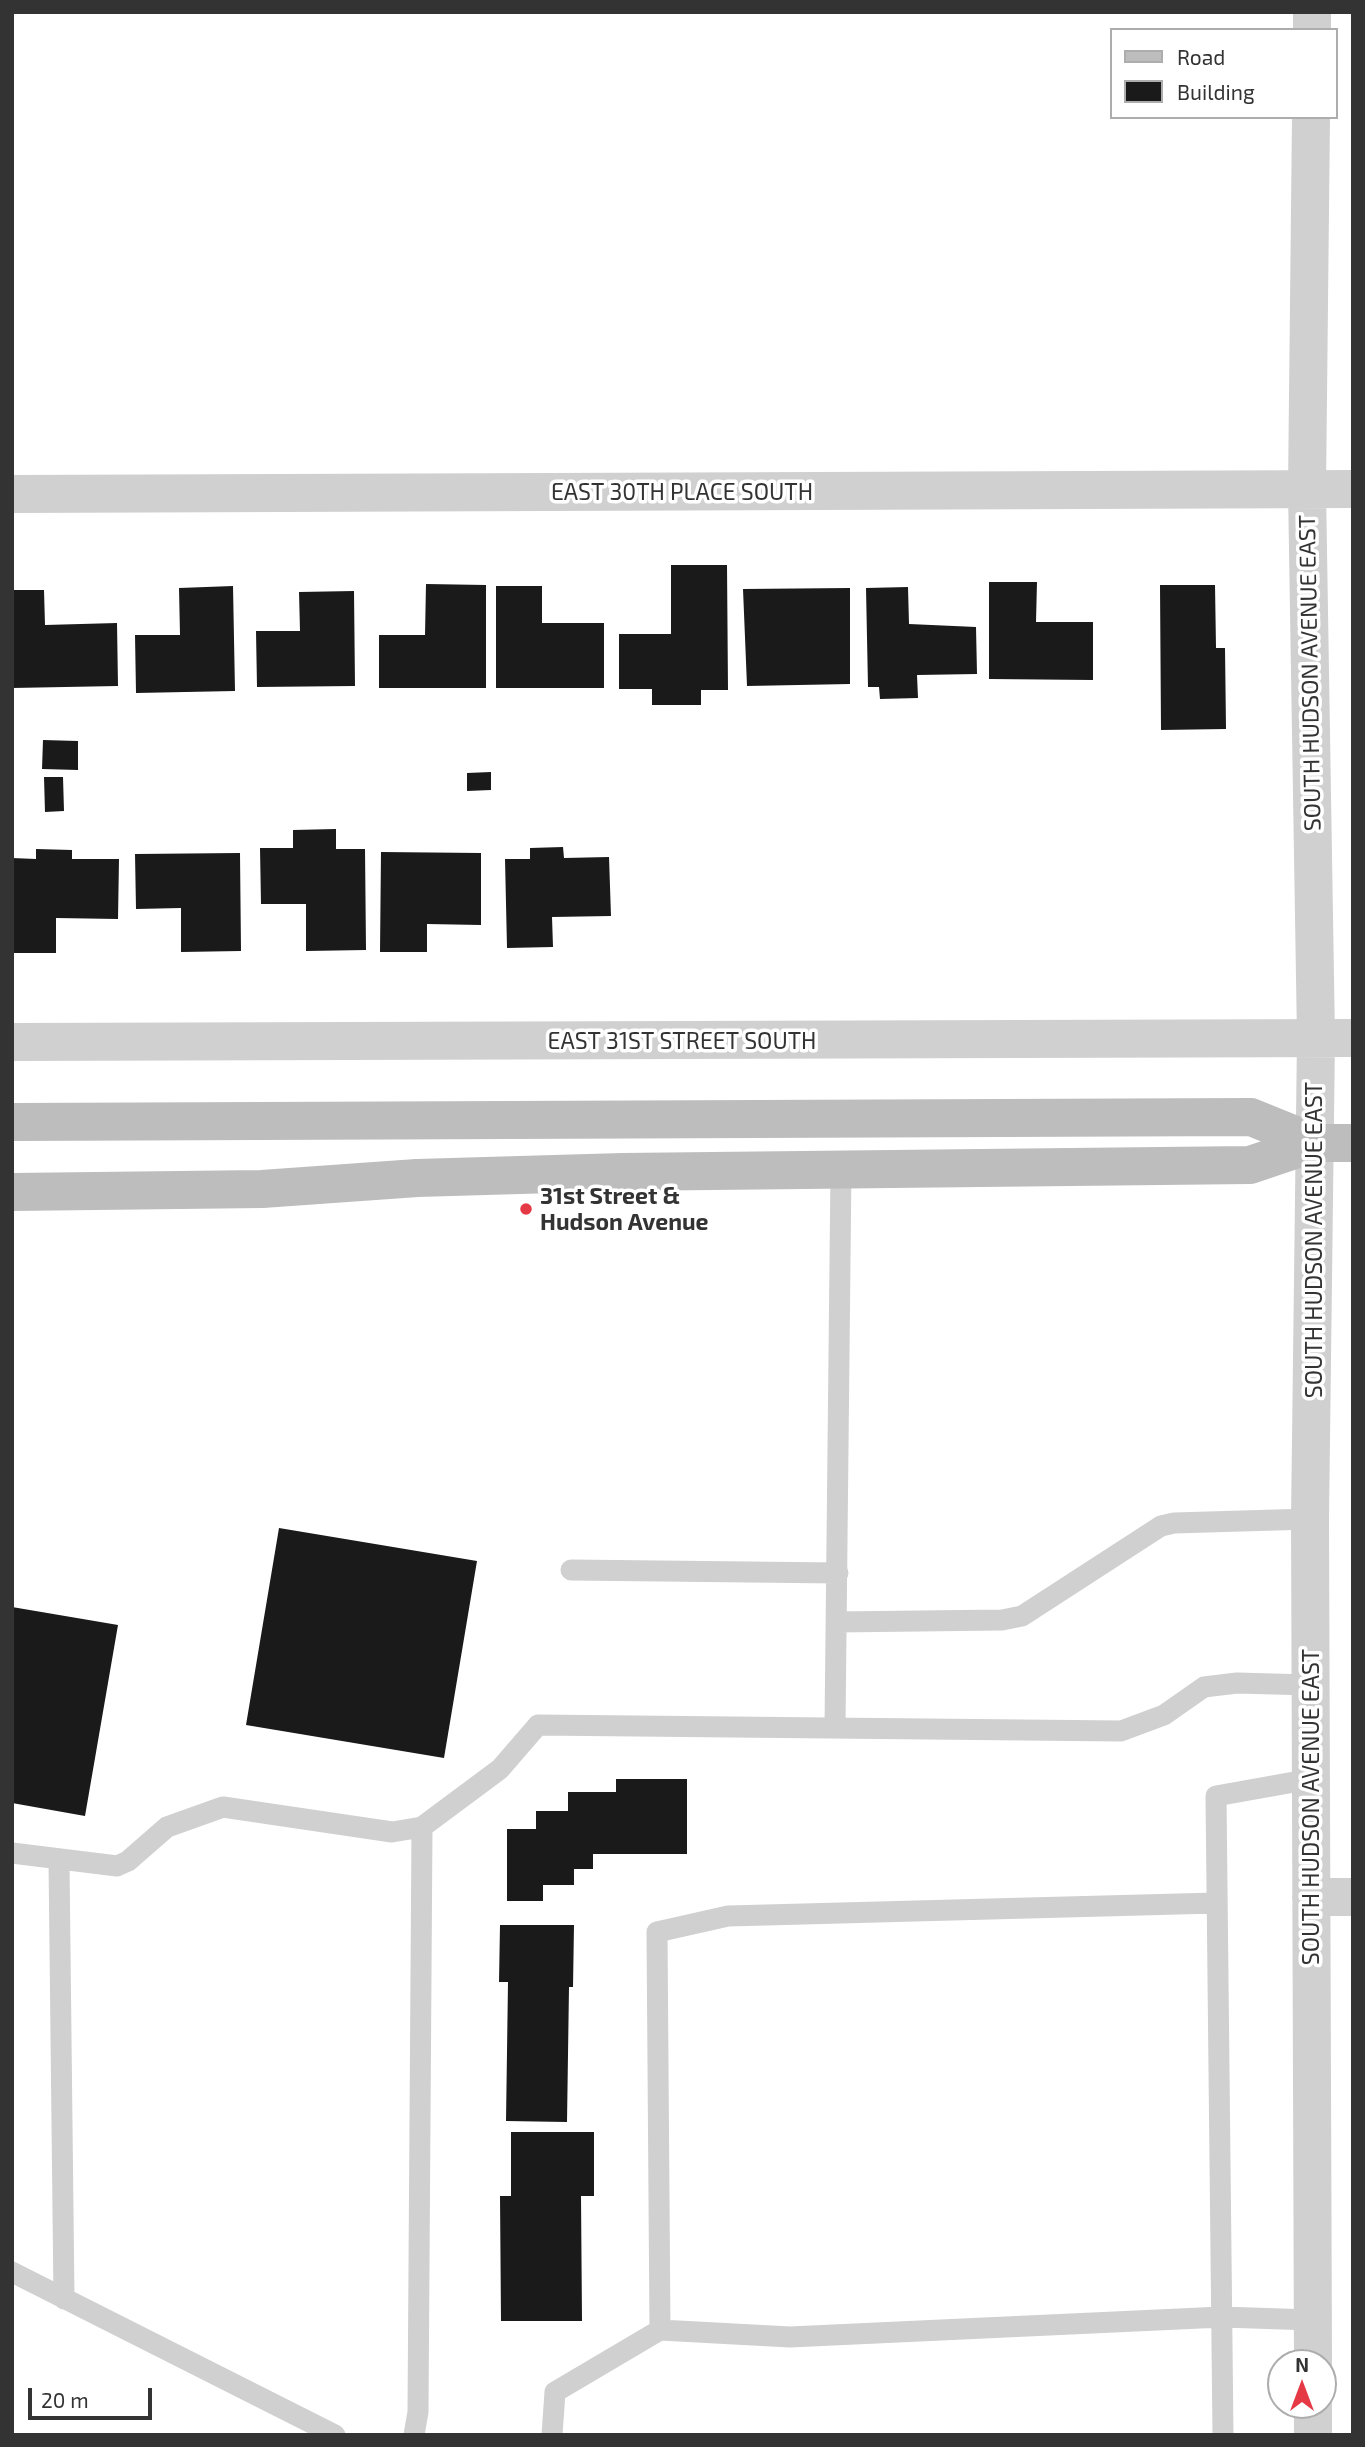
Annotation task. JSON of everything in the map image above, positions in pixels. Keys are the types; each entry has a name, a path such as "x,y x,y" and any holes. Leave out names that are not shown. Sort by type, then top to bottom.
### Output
{"main road":[{"path":"12,1122 1251,1117 1315,1143"},
{"path":"12,1192 262,1189 418,1178 841,1168 1250,1165 1315,1143 1353,1143"}],"street":[{"name":"SOUTH HUDSON AVENUE EAST","path":"1311,119 1307,489 1335,1038 1315,1143 1310,1518 1313,2349"},
{"name":"EAST 30TH PLACE SOUTH","path":"12,494 1353,489"},
{"name":"EAST 31ST STREET SOUTH","path":"12,1042 1335,1038"},
{"path":"1311,1897 1353,1897"}],"lane":[{"path":"835,1727 841,1168"},
{"path":"837,1622 1002,1620 1022,1616 1161,1526 1174,1523 1310,1518"},
{"path":"571,1570 838,1573"},
{"path":"12,1853 59,1861 117,1866 128,1861 167,1827 223,1807 392,1832 422,1827 500,1769 538,1725 1121,1731 1164,1715 1204,1687 1237,1683 1310,1685"},
{"path":"1223,2435 1216,1796 1311,1779"},
{"path":"414,2435 418,2412 422,1827"},
{"path":"59,1861 64,2299"},
{"path":"660,2330 657,1932 728,1916 1216,1903"},
{"path":"12,2272 335,2435"},
{"path":"552,2435 555,2392 660,2330 790,2337 1222,2317 1312,2320"}],"building":[{"path":"671,565 727,565 728,690 701,690 701,705 652,705 652,689 619,689 619,634 671,634"},
{"path":"989,582 1037,582 1036,622 1093,622 1093,680 989,679"},
{"path":"426,584 486,585 486,688 379,688 379,635 425,635"},
{"path":"1160,585 1215,585 1216,648 1225,648 1226,729 1161,730"},
{"path":"233,586 235,691 136,693 135,635 180,635 179,588"},
{"path":"496,586 542,586 542,623 604,623 604,688 496,688"},
{"path":"908,587 909,624 976,627 977,674 917,675 918,698 880,699 879,687 868,687 866,588"},
{"path":"850,588 850,684 747,686 743,589"},
{"path":"12,590 44,590 45,625 117,623 118,686 12,688"},
{"path":"354,591 355,686 257,687 256,631 300,631 299,592"},
{"path":"43,740 78,741 78,770 42,769"},
{"path":"491,772 491,790 467,791 467,773"},
{"path":"44,777 63,777 64,811 45,812"},
{"path":"336,829 336,849 365,849 366,950 306,951 306,904 261,904 260,848 293,848 293,830"},
{"path":"563,847 564,858 609,857 611,916 552,917 553,947 507,948 505,859 530,859 530,848"},
{"path":"36,849 72,850 72,859 119,859 118,919 56,918 56,953 12,953 12,858 36,859"},
{"path":"381,852 481,853 481,925 427,924 427,952 380,952"},
{"path":"240,853 241,951 181,952 181,908 136,909 135,854"},
{"path":"279,1528 477,1561 444,1758 246,1725"},
{"path":"12,1607 118,1625 85,1816 12,1803"},
{"path":"616,1779 687,1779 687,1854 593,1854 593,1869 574,1869 574,1885 543,1885 543,1901 507,1901 507,1829 536,1829 536,1811 568,1811 568,1792 616,1792"},
{"path":"500,1925 574,1925 573,1987 569,1987 567,2122 506,2121 508,1982 499,1982"},
{"path":"511,2132 594,2132 594,2196 581,2196 582,2321 501,2321 500,2196 511,2196"}],"place":[{"name":"31st Street & Hudson Avenue","path":"526,1209"}]}
